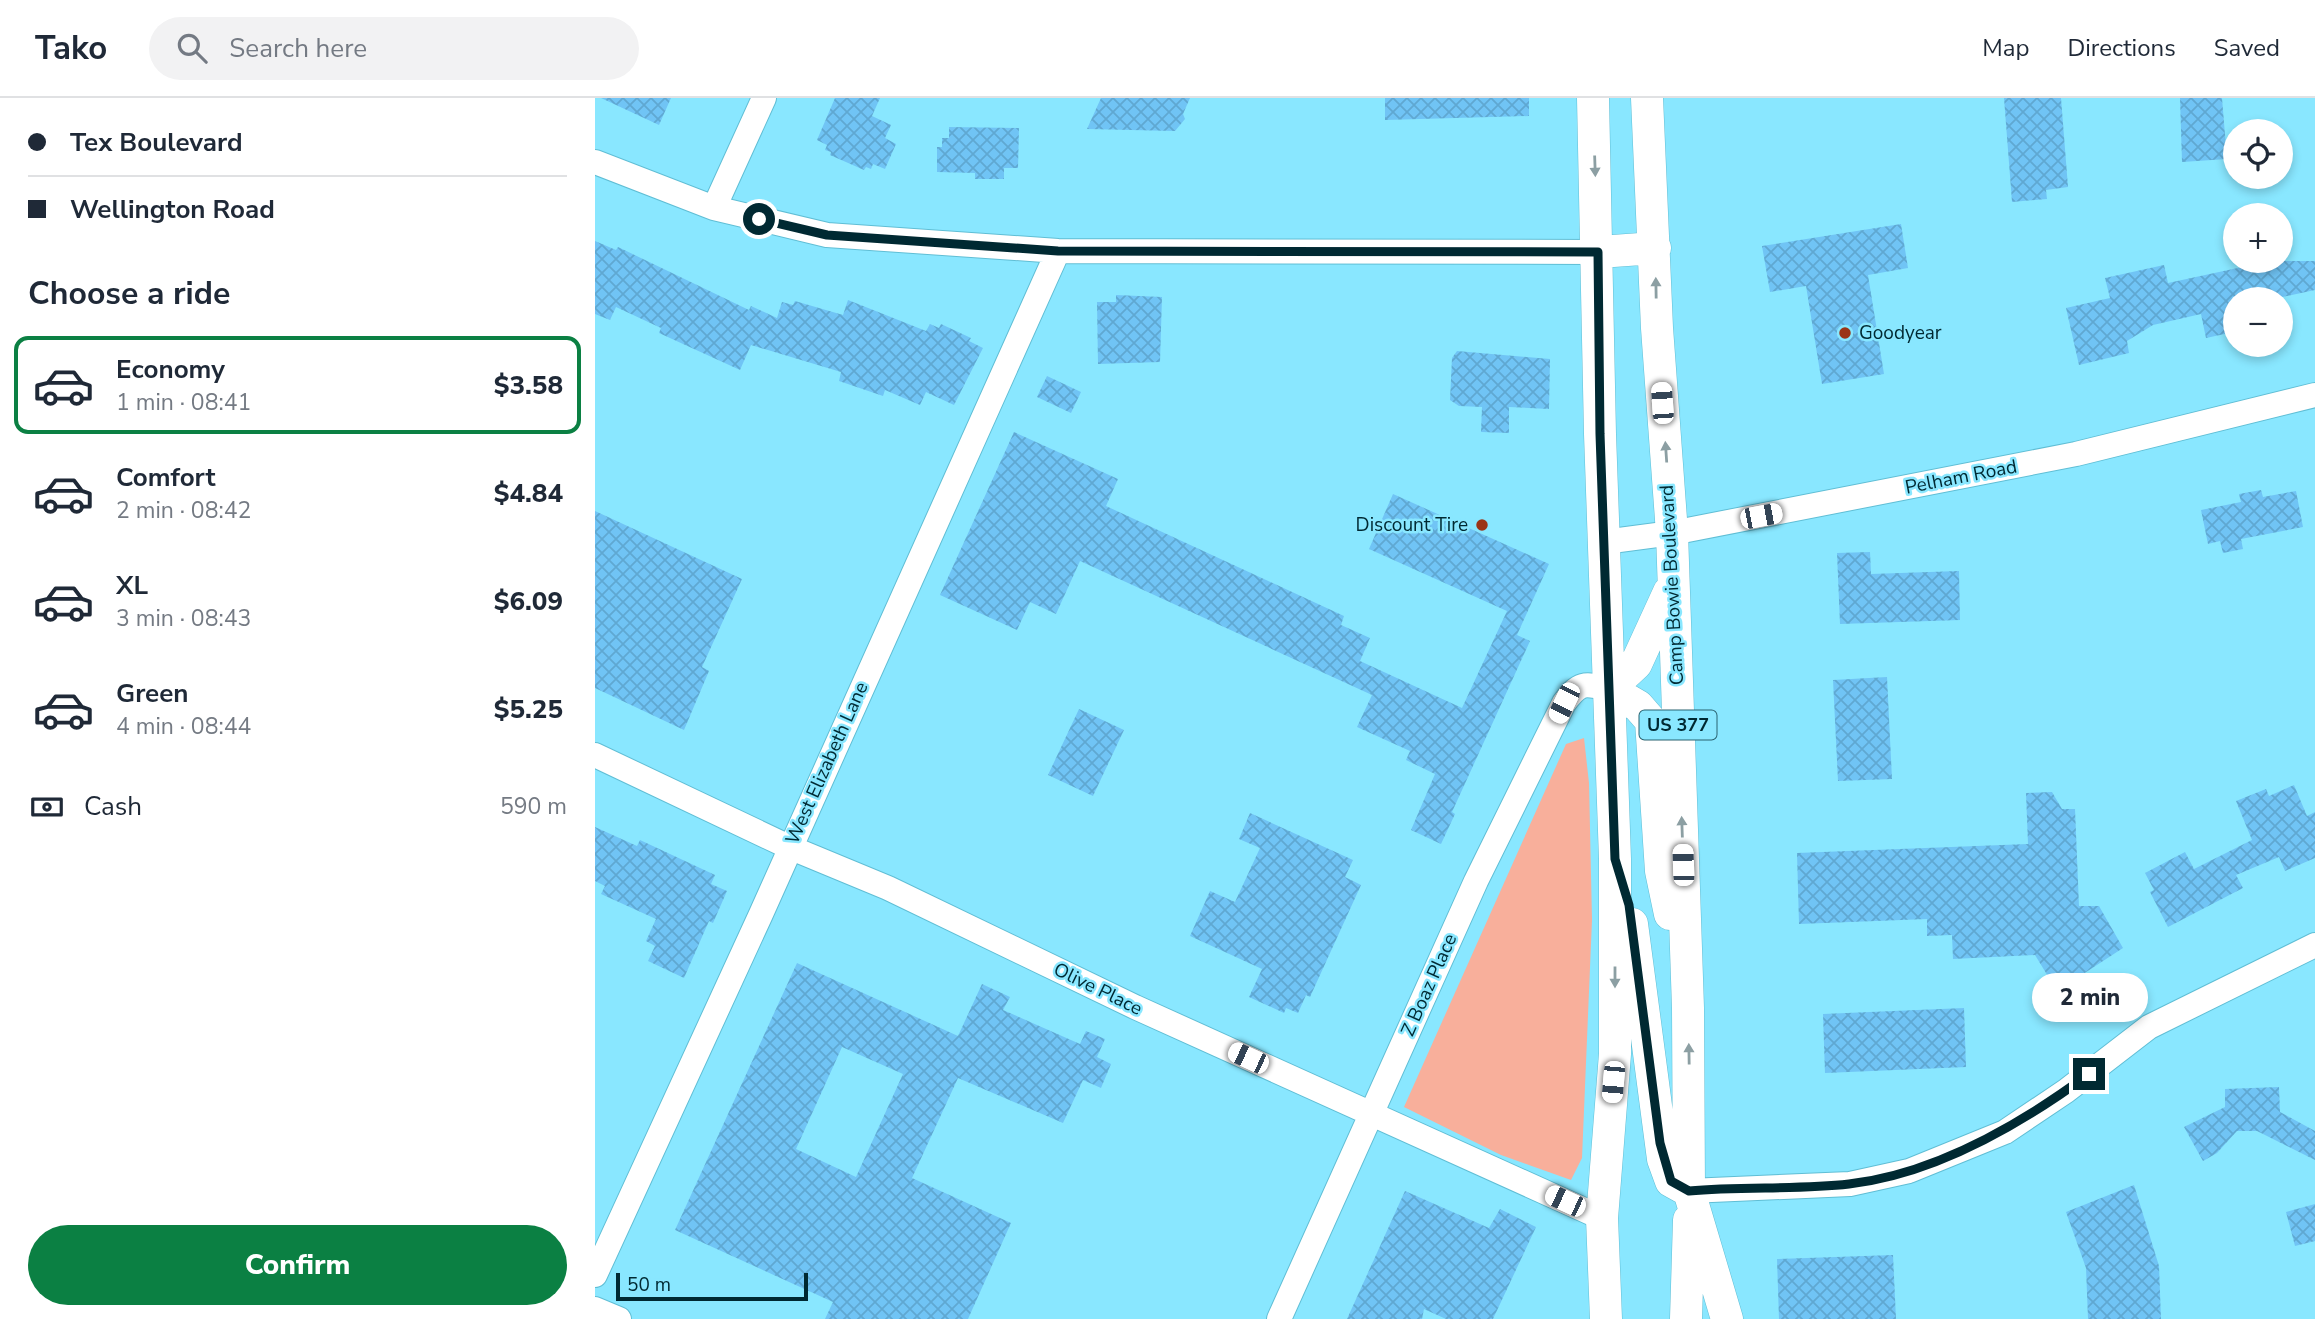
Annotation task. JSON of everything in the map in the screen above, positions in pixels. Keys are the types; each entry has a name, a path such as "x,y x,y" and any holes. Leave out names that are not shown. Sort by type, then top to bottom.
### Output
{"main road":[{"name":"US 377","path":"1593,98 1615,859 1615,1054 1602,1218 1606,1319"},
{"name":"Camp Bowie Boulevard","path":"1647,98 1657,328 1674,581 1686,935 1689,1191 1727,1319"},
{"path":"1598,252 1655,248"},
{"path":"1674,581 1636,664 1609,689 1638,706 1651,721 1661,871 1669,914 1686,935"},
{"path":"1615,859 1629,905 1663,1159 1671,1181 1689,1191 1686,1319"},
{"path":"1591,1319 1602,1218"}],"street":[{"path":"714,208 764,98"},
{"path":"595,162 714,208 827,235 1058,251 1598,252"},
{"name":"West Elizabeth Lane","path":"595,1275 1058,251"},
{"name":"Pelham Road","path":"1604,542 1672,533 2076,454 2315,395"},
{"name":"Z Boaz Place","path":"1279,1319 1476,881 1564,703 1574,689 1585,684 1609,689"},
{"name":"Olive Place","path":"595,755 789,847 888,888 1135,1007 1602,1218"},
{"path":"1689,1191 1850,1184 1909,1171 2005,1132 2066,1091 2149,1027 2315,945"},
{"path":"595,1309 619,1319"}],"shaded area":[{"path":"1584,738 1589,783 1592,920 1582,1158 1571,1180 1501,1155 1404,1107 1566,744"}],"building":[{"path":"601,98 671,98 659,125"},
{"path":"835,98 880,98 872,116 891,125 885,138 896,144 885,169 873,164 871,169 866,167 864,170 830,155 831,152 825,150 827,145 817,140"},
{"path":"1101,98 1190,98 1183,114 1185,119 1175,131 1087,129"},
{"path":"1385,98 1529,98 1529,116 1385,120"},
{"path":"2004,98 2061,98 2068,187 2046,190 2047,199 2012,202"},
{"path":"2180,98 2222,98 2223,159 2182,162"},
{"path":"949,127 1019,128 1018,168 1004,168 1004,179 975,179 975,173 937,172 937,147 942,147 942,138 949,138"},
{"name":"Goodyear","path":"1901,224 1908,268 1868,275 1884,374 1822,384 1806,286 1770,292 1762,246"},
{"path":"595,241 616,250 618,247 749,310 751,306 777,318 782,302 793,305 795,301 843,315 848,300 926,331 930,324 939,328 941,324 971,338 969,341 983,348 954,405 926,392 920,405 885,390 883,396 839,381 841,372 751,345 740,370 659,333 661,328 616,307 610,320 595,314"},
{"path":"2293,261 2315,261 2315,290 2293,295 2293,287 2223,287 2223,334 2206,338 2201,314 2153,325 2127,341 2129,353 2079,365 2066,308 2110,298 2105,278 2164,265 2168,283 2223,271 2293,273"},
{"path":"1116,295 1162,297 1160,362 1098,364 1097,302 1116,302"},
{"path":"1457,351 1550,359 1549,409 1509,407 1509,433 1481,432 1482,407 1459,406 1450,400 1452,358"},
{"path":"1047,376 1081,392 1071,413 1037,397"},
{"path":"1014,432 1118,479 1106,506 1344,616 1341,625 1370,638 1360,661 1462,708 1507,611 1369,549 1393,494 1549,564 1517,635 1530,641 1452,812 1455,814 1441,844 1411,830 1435,774 1406,760 1410,751 1357,727 1372,695 1080,561 1056,614 1030,602 1017,630 940,595"},
{"path":"2261,490 2263,497 2296,491 2303,527 2241,539 2243,549 2223,553 2220,541 2208,544 2201,510 2241,502 2239,494"},
{"path":"595,511 742,579 702,667 709,671 684,730 595,688"},
{"path":"1870,552 1871,574 1959,571 1960,620 1840,624 1837,553"},
{"path":"1887,677 1892,779 1838,781 1833,680"},
{"path":"1079,709 1124,730 1093,796 1048,775"},
{"path":"2294,785 2307,816 2315,812 2315,858 2285,871 2279,857 2236,875 2243,888 2168,927 2150,892 2154,890 2145,873 2185,852 2194,869 2252,840 2236,801 2266,789 2269,796"},
{"path":"2052,792 2062,809 2075,809 2079,906 2099,906 2123,948 2057,991 2035,955 1953,959 1952,935 1927,936 1927,919 1799,924 1797,853 2028,844 2026,793"},
{"path":"1250,813 1353,860 1345,877 1361,885 1310,997 1306,995 1298,1013 1286,1008 1284,1013 1249,997 1262,969 1190,936 1210,891 1235,902 1260,848 1239,839"},
{"path":"595,827 637,846 640,840 715,875 711,884 727,891 713,923 709,921 684,978 648,961 655,946 646,941 656,919 601,894 605,886 595,881"},
{"path":"797,963 958,1036 982,984 1010,997 1003,1010 1080,1044 1086,1031 1105,1039 1097,1057 1111,1064 1101,1088 1083,1080 1063,1123 958,1078 912,1178 1011,1223 968,1319 825,1319 833,1302 675,1230","holes":["842,1047 903,1074 856,1177 796,1149"]},
{"path":"1964,1008 1966,1067 1825,1073 1823,1014"},
{"path":"2279,1087 2280,1112 2315,1131 2315,1160 2257,1131 2237,1131 2217,1153 2203,1161 2184,1127 2225,1107 2225,1089"},
{"path":"2134,1185 2159,1266 2161,1319 2088,1319 2086,1268 2066,1212"},
{"path":"1405,1191 1489,1228 1500,1209 1536,1227 1493,1319 1446,1319 1424,1309 1422,1319 1347,1319"},
{"path":"2315,1204 2315,1241 2295,1246 2286,1212"},
{"path":"1893,1255 1896,1319 1779,1319 1777,1259"}],"place":[{"name":"Goodyear","path":"1845,333"},
{"name":"Discount Tire","path":"1482,525"}],"route":[{"path":"759,219 827,235 1058,251 1598,252 1600,434 1615,859 1629,905 1660,1143 1671,1181 1689,1191 1850,1184 1909,1171 2005,1132 2089,1074"}]}
